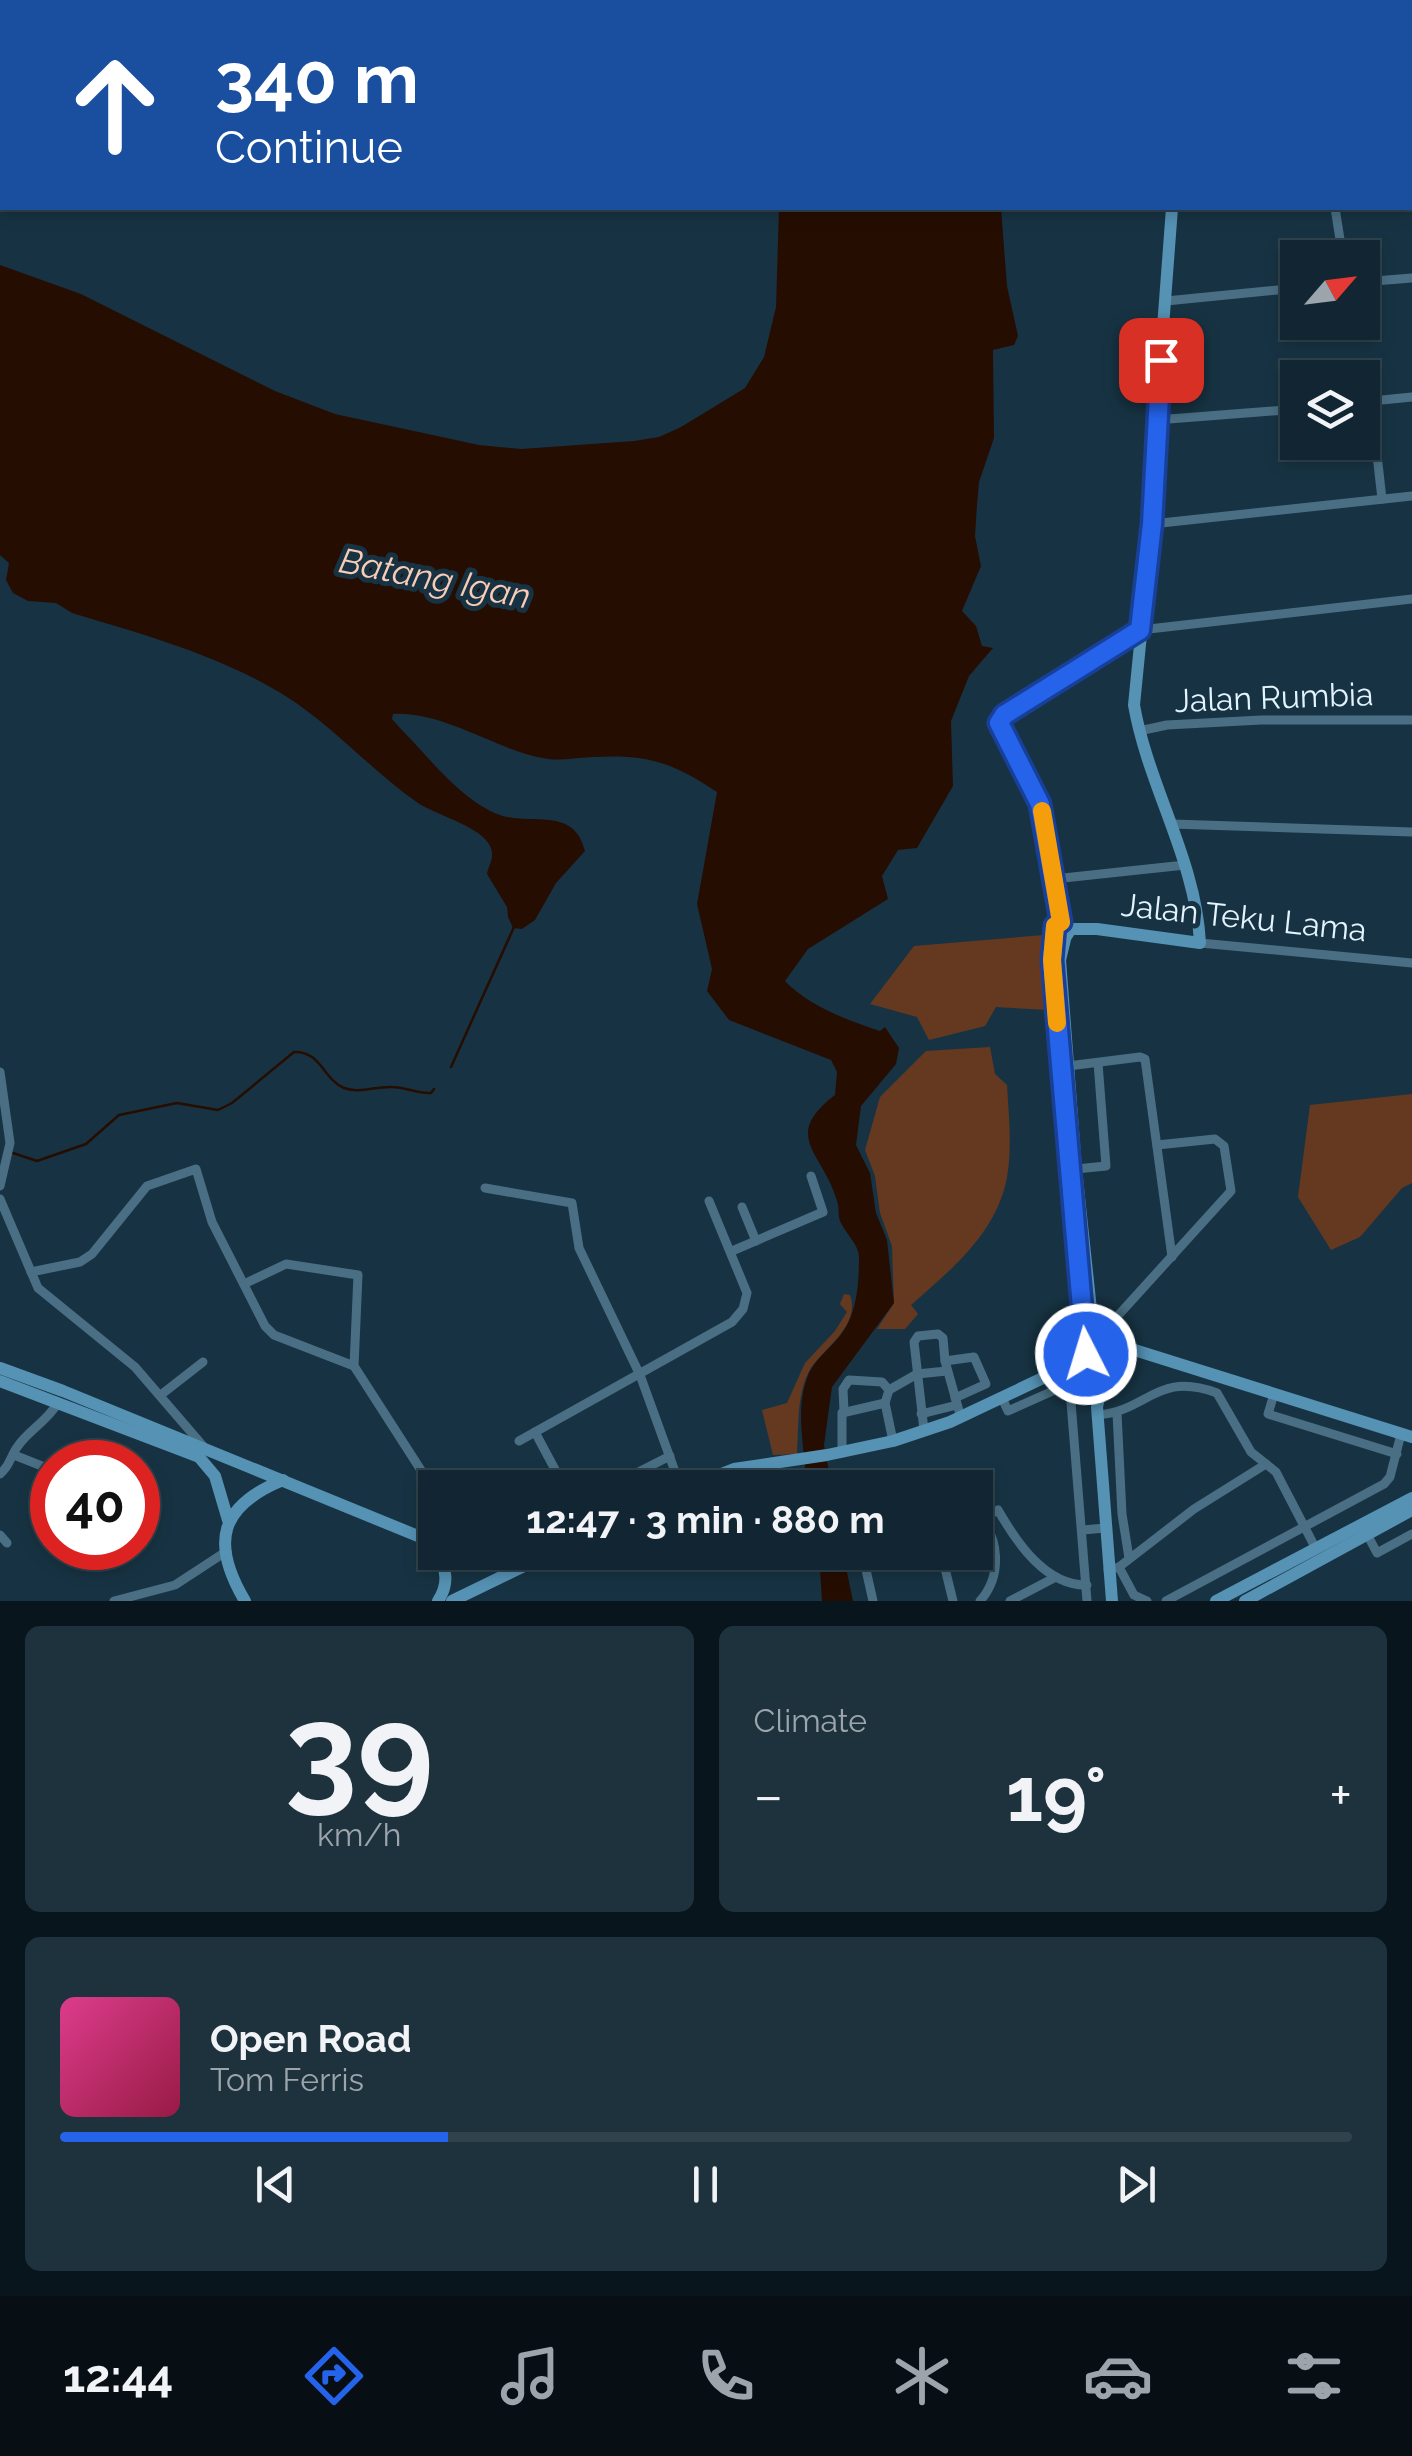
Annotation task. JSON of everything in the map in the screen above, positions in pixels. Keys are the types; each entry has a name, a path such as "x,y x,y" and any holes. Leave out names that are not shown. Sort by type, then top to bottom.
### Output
{"street":[{"path":"1172,210 1152,524 1134,705 1138,731 1185,866 1200,944"},
{"path":"1335,210 1339,240"},
{"path":"1380,281 1412,278"},
{"path":"1166,300 1280,290"},
{"path":"1380,401 1412,398"},
{"path":"1156,420 1280,410"},
{"path":"1376,460 1382,499"},
{"path":"1152,524 1412,496"},
{"path":"1098,1411 1090,1380 1088,1296 1060,960 1063,929 1040,804 999,723 1004,715 1140,630 1412,600"},
{"name":"Jalan Rumbia","path":"1138,731 1244,720 1412,720"},
{"path":"1172,824 1412,832"},
{"path":"1054,880 1185,866"},
{"path":"1063,929 1052,960 1083,1316 1100,1394 1105,1528 1114,1568 1112,1601"},
{"name":"Jalan Teku Lama","path":"1063,929 1096,929 1200,944 1412,963"},
{"path":"1068,1066 1145,1059 1172,1257"},
{"path":"1076,1169 1106,1166 1098,1062"},
{"path":"0,1072 10,1143 0,1186"},
{"path":"1090,1352 1100,1334 1226,1198 1231,1182 1220,1141 1215,1138 1157,1146"},
{"path":"31,1272 80,1262 92,1254 147,1186 196,1169 212,1222 266,1326 274,1335 354,1366"},
{"path":"732,1251 823,1212 811,1176"},
{"path":"485,1188 572,1203 579,1248 640,1375 676,1470"},
{"path":"0,1199 44,1295 116,1349 162,1394 205,1448"},
{"path":"519,1441 732,1322 743,1309 748,1293 709,1201"},
{"path":"742,1206 756,1240"},
{"path":"244,1284 286,1264 358,1275 354,1366 421,1470"},
{"path":"1088,1296 1098,1312 1114,1320"},
{"path":"1005,1404 1069,1351 1083,1316"},
{"path":"1110,1346 1106,1336 1114,1320"},
{"path":"924,1430 914,1342 918,1336 941,1336 958,1407"},
{"path":"1036,1381 1090,1352 1110,1346 1124,1347 1407,1436 1384,1484 1166,1601"},
{"path":"731,1470 835,1454 893,1441 924,1430 986,1384 974,1357 917,1374 889,1390 886,1403 893,1441"},
{"path":"162,1394 203,1362"},
{"path":"0,1368 418,1538"},
{"path":"1063,1368 1082,1370 1090,1380"},
{"path":"1186,1384 1190,1369"},
{"path":"835,1454 844,1410 843,1389 850,1380 882,1382 889,1390"},
{"path":"0,1381 199,1457 216,1476 228,1520 231,1574 245,1601"},
{"path":"1098,1411 1117,1413 1168,1386 1186,1384 1217,1393 1251,1452 1276,1472 1316,1549"},
{"path":"921,1414 1005,1404 1064,1386 1069,1388 1087,1601"},
{"path":"1274,1394 1268,1414 1397,1454"},
{"path":"0,1474 10,1465 19,1444 47,1420 58,1403"},
{"path":"844,1410 886,1403"},
{"path":"1117,1413 1122,1514 1129,1558"},
{"path":"535,1432 555,1470"},
{"path":"14,1455 30,1461"},
{"path":"642,1470 670,1456"},
{"path":"1114,1568 1194,1509 1266,1464"},
{"path":"228,1520 250,1496 283,1480"},
{"path":"1216,1601 1412,1498"},
{"path":"993,1512 998,1510 1054,1578 1088,1585"},
{"path":"1249,1600 1412,1510"},
{"path":"1083,1530 1105,1528"},
{"path":"1367,1534 1376,1552 1412,1534"},
{"path":"980,1601 991,1586 996,1558 993,1546"},
{"path":"114,1601 175,1584 227,1551"},
{"path":"1114,1568 1134,1595 1146,1601"},
{"path":"438,1601 446,1585 444,1570"},
{"path":"452,1601 514,1570"},
{"path":"866,1570 873,1601"},
{"path":"945,1570 953,1601"},
{"path":"1010,1601 1054,1578"}],"shaded area":[{"path":"1044,935 1049,1010 996,1007 985,1026 929,1040 917,1017 870,1004 914,946"},
{"path":"990,1047 995,1074 1007,1085 1009,1156 1002,1196 975,1243 911,1305 918,1314 905,1329 877,1329 894,1303 892,1246 865,1150 880,1097 926,1051"},
{"path":"1412,1094 1412,1183 1402,1188 1360,1237 1331,1250 1298,1197 1310,1105"},
{"path":"844,1294 850,1295 851,1316 806,1377 799,1410 797,1454 773,1455 762,1410 787,1403 805,1363 847,1312 840,1304"}],"water":[{"name":"Batang Igan","path":"779,210 1001,210 1007,286 1018,336 1014,345 993,350 994,438 979,482 975,536 981,566 962,611 976,626 982,646 993,648 969,676 951,721 953,786 917,848 898,850 882,876 888,899 808,949 785,981 829,1011 880,1031 885,1027 899,1048 896,1064 861,1106 856,1145 870,1173 876,1213 887,1240 894,1303 832,1387 824,1445 829,1470 805,1470 801,1416 809,1373 845,1329 857,1288 858,1252 840,1220 831,1184 808,1134 819,1110 835,1095 837,1072 831,1060 729,1020 707,991 712,969 697,904 717,792 659,762 614,756 548,759 432,719 393,714 392,719 400,728 472,800 500,815 562,823 580,837 585,851 556,883 535,920 522,929 513,928 507,907 487,874 492,852 482,836 418,803 304,709 262,683 182,648 72,613 56,603 28,601 13,593 6,580 9,563 0,555 0,265 81,294 275,391 335,414 479,445 521,449 659,437 745,388 764,357 776,307"},
{"path":"820,1570 847,1570 853,1601 822,1601"}],"waterway":[{"path":"451,1067 514,927"},
{"path":"10,1152 37,1161 86,1144 119,1115 177,1103 218,1110 294,1052 310,1056 337,1084 350,1090 392,1087 431,1093 434,1089"}],"slow traffic":[{"path":"1042,811 1061,922 1055,926 1052,950 1057,1023"}],"route":[{"path":"1086,1354 1052,960 1055,926 1061,922 1040,804 999,723 1004,715 1140,630 1152,524 1161,360"}]}
